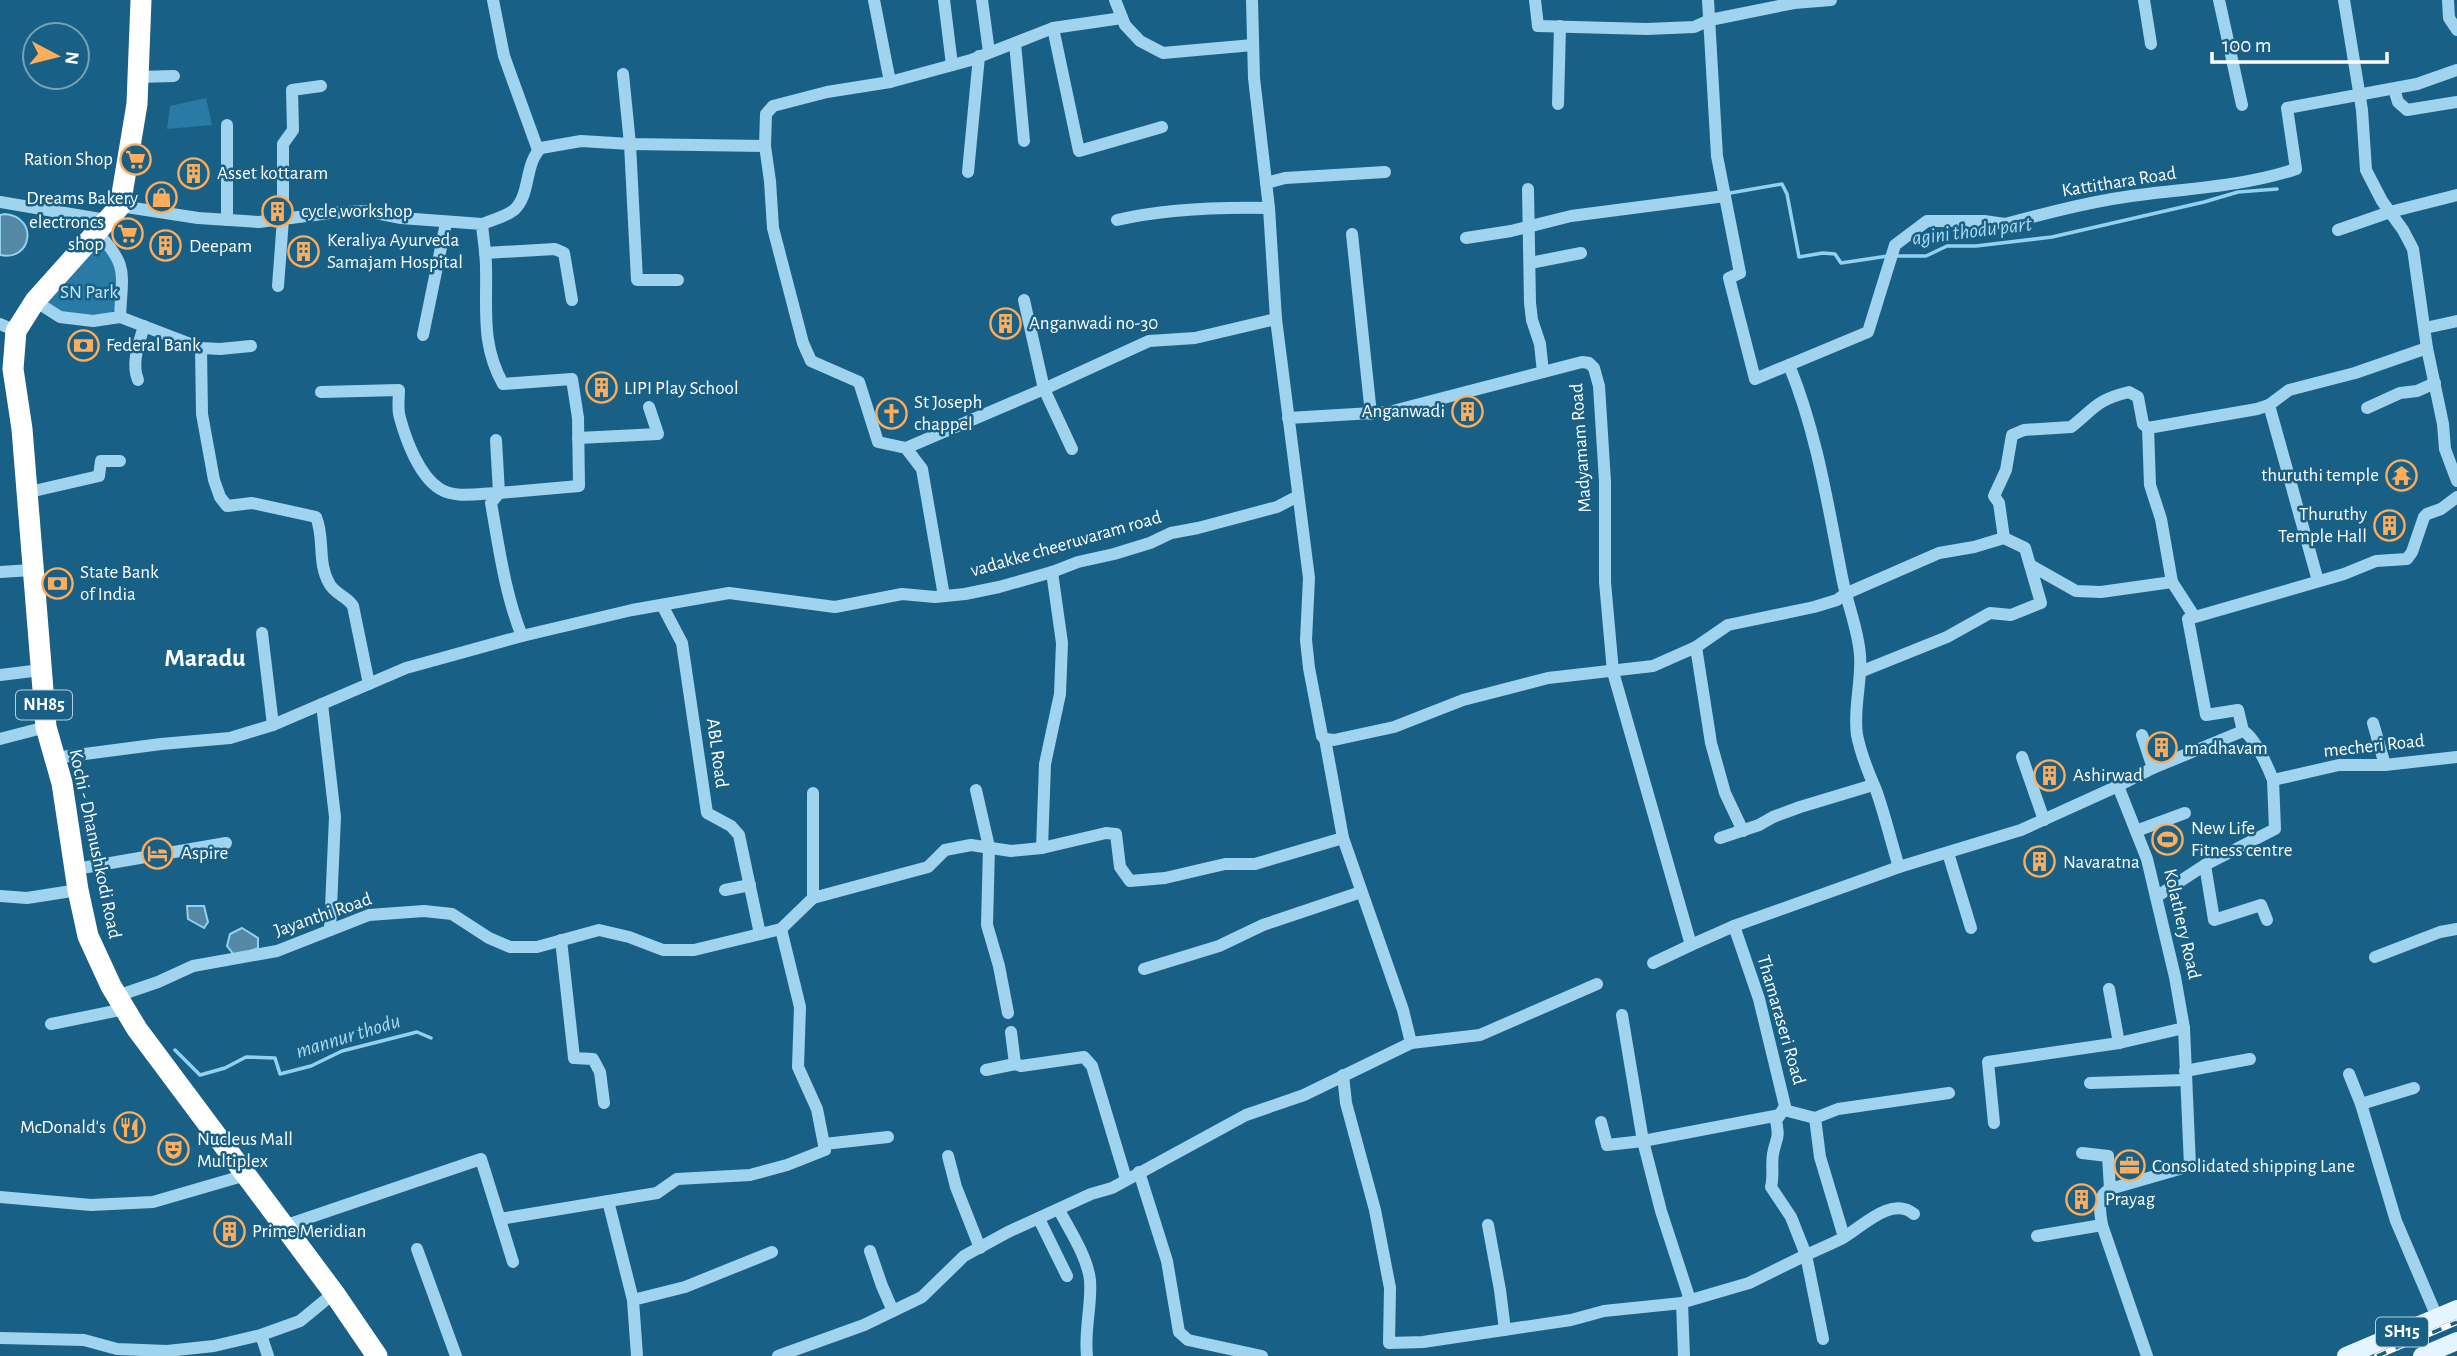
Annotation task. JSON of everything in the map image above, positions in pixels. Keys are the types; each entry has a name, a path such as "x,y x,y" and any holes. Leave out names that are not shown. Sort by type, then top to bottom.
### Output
{"highway":[{"path":"108,219 137,104 141,0"},
{"name":"Kochi - Dhanushkodi Road","path":"108,219 35,301 8,327 22,429 46,727 62,783 88,936 121,1003 334,1293 376,1356"}],"main road":[{"name":"SH15","path":"2346,1356 2457,1309"},
{"path":"2422,1356 2457,1341"}],"street":[{"path":"493,0 504,56 538,150"},
{"path":"874,0 890,82"},
{"path":"944,0 953,65"},
{"path":"968,172 984,54 982,0"},
{"path":"1115,0 1125,25 1140,41 1163,53 1253,46"},
{"path":"1252,0 1254,78 1269,208 1276,319 1310,578 1306,640 1309,668 1319,730 1325,739 1343,838 1403,1010 1411,1043"},
{"path":"1535,0 1538,26 1647,29 1694,27 1753,6 1831,0"},
{"path":"1708,0 1715,135 1740,273 1729,278 1755,379 1789,365 1801,396 1822,471 1846,594 1855,622 1860,672 1857,732 1863,760 1874,785 1899,867"},
{"path":"2144,0 2151,44"},
{"path":"2219,0 2242,105"},
{"path":"2344,0 2360,94 2366,170 2413,249 2445,449 2457,480"},
{"path":"2448,0 2449,18 2457,30"},
{"path":"1122,18 1053,29 953,65 890,82 827,92 773,106 766,114 765,146 773,228 803,343 811,361 859,382 878,442 906,448 1149,341 1195,338 1276,319"},
{"path":"1558,104 1560,26"},
{"path":"1053,29 1079,151 1162,127"},
{"path":"1015,43 1024,141"},
{"name":"Kattithara Road","path":"1789,365 1868,332 1895,245 1927,221 2005,224 2146,194 2185,191 2296,169 2287,108 2394,89 2457,70"},
{"path":"623,74 630,144 637,280 678,280"},
{"path":"138,76 174,76"},
{"path":"278,286 283,219 283,144 293,130 292,90 321,86"},
{"path":"2394,89 2398,102 2407,110 2457,102"},
{"path":"227,125 227,220"},
{"path":"0,202 108,219 259,222 366,211 401,218 482,224 516,208 533,159 541,148 581,141 765,146"},
{"path":"1266,183 1285,178 1385,172"},
{"path":"1528,190 1532,320 1540,344 1543,372"},
{"path":"2338,230 2390,212 2457,195"},
{"path":"1466,238 1571,216 1725,196"},
{"path":"1117,220 1201,209 1269,208"},
{"path":"108,219 111,247 122,264 120,317"},
{"path":"423,334 446,223"},
{"path":"321,392 399,390 399,415 414,453 427,478 441,490 457,494 499,493 579,486 578,438 572,379 503,384 493,366 486,334 482,224"},
{"path":"1352,234 1371,414"},
{"path":"485,253 555,249 564,253 572,300"},
{"path":"1530,262 1581,253"},
{"path":"1024,300 1044,389 1072,449"},
{"path":"35,301 60,317 77,320 108,320 120,317 201,348 251,346"},
{"path":"2425,328 2457,321"},
{"path":"138,380 134,371 144,326"},
{"path":"201,348 202,414 214,480 220,497 227,506 252,503 316,517 320,524 320,555 329,585 353,606 369,684"},
{"path":"2148,428 2269,405 2289,390 2355,373 2427,348"},
{"name":"Madyamam Road","path":"1288,418 1371,414 1403,409 1582,362 1589,363 1594,369 1599,386 1605,482 1605,582 1613,672"},
{"path":"2367,408 2400,393 2417,391 2435,383"},
{"path":"2004,538 1999,503 1994,496 2006,470 2012,435 2024,430 2070,427 2089,408 2103,400 2129,393 2138,397 2143,424 2148,428 2150,485 2161,519 2172,582 2194,616"},
{"path":"2269,405 2318,581"},
{"path":"578,438 658,434 649,407"},
{"path":"496,440 499,493 491,503 514,617 522,636"},
{"path":"906,448 922,469 944,596"},
{"path":"26,493 99,475 101,461 120,461"},
{"name":"vadakke cheeruvaram road","path":"54,758 230,738 273,725 405,668 522,636 662,605 729,593 835,607 902,594 944,596 999,587 1150,543 1171,533 1277,507 1298,496"},
{"path":"2243,731 2238,710 2206,715 2188,619 2376,561 2407,559 2424,517 2457,497"},
{"path":"1325,739 1334,740 1394,727 1463,699 1548,678 1653,666 1696,647 1737,621 1780,616 1837,600 1939,553 2004,538 2025,548 2041,603 2011,615 1990,614 1947,637 1860,672"},
{"path":"2030,565 2076,591 2101,592 2172,582"},
{"path":"0,572 32,570"},
{"path":"1042,848 1045,764 1060,694 1062,643 1052,572"},
{"name":"ABL Road","path":"662,605 682,643 707,813 731,826 739,835 760,934"},
{"path":"262,633 273,725"},
{"path":"1696,647 1711,743 1725,793 1743,831"},
{"path":"0,675 41,670"},
{"path":"1613,672 1691,945"},
{"path":"322,704 335,817 330,930"},
{"path":"2373,723 2385,765"},
{"path":"0,739 46,727"},
{"path":"1653,963 1734,926 1786,907 1899,867 2021,830 2225,737 2243,731 2250,734 2273,779 2275,829 2205,864 2156,897"},
{"path":"2142,735 2153,768"},
{"path":"2022,757 2044,820"},
{"name":"mecheri Road","path":"2273,779 2339,765 2385,765 2457,757"},
{"path":"1720,838 1782,814 1874,785"},
{"name":"Kolathery Road","path":"2110,1189 2190,1166 2184,1028 2175,976 2147,859 2118,786"},
{"path":"976,790 989,847 987,925 999,966 1008,1013"},
{"path":"813,793 813,898"},
{"path":"2136,831 2185,813"},
{"path":"500,1219 657,1194 677,1179 750,1175 788,1165 825,1150 817,1109 798,1067 800,1007 781,929 813,898 928,867 945,850 971,845 1011,851 1042,848 1106,833 1116,834 1121,867 1130,881 1165,878 1225,864 1255,864 1343,838"},
{"path":"0,896 27,898 77,880 226,843"},
{"path":"1948,853 1971,928"},
{"path":"2205,864 2214,920 2261,905 2267,920"},
{"path":"725,890 750,884"},
{"path":"1144,969 1219,946 1264,925 1361,892"},
{"name":"Jayanthi Road","path":"51,1024 121,1003 193,965 277,951 369,915 424,911 452,914 489,938 510,947 537,947 599,930 672,952 700,949 781,929"},
{"name":"Thamaraseri Road","path":"1734,926 1733,930 1759,999 1778,1068 1782,1112 1776,1121 1779,1136 1773,1154 1774,1175 1771,1187 1791,1217 1806,1255 1823,1339"},
{"path":"2375,957 2440,932 2457,929"},
{"path":"561,940 574,1058 593,1059 600,1072 604,1103"},
{"path":"778,1356 863,1325 922,1297 964,1256 1008,1232 1091,1194 1112,1188 1246,1115 1304,1095 1411,1043 1480,1035 1597,985"},
{"path":"2109,989 2119,1043"},
{"path":"1622,1015 1643,1141 1686,1301 1684,1356"},
{"path":"1994,1123 1988,1062 2119,1043 2184,1028"},
{"path":"1011,1032 1015,1064"},
{"path":"986,1070 1015,1064 1021,1066 1084,1057 1092,1066 1126,1180"},
{"path":"2090,1083 2185,1075 2250,1059"},
{"path":"2349,1074 2361,1104 2396,1221 2437,1317"},
{"path":"1343,1075 1346,1103 1375,1210 1390,1288 1389,1343 1384,1356"},
{"path":"2361,1104 2414,1088"},
{"path":"1601,1122 1607,1145 1643,1141 1782,1112 1815,1118 1838,1108 1949,1093"},
{"path":"1815,1118 1820,1157 1844,1237"},
{"path":"824,1144 888,1137"},
{"path":"2082,1153 2108,1156 2110,1189 2105,1191 2100,1199 2102,1225 2147,1356"},
{"path":"948,1156 956,1187 980,1248"},
{"path":"284,1226 481,1159 513,1262"},
{"path":"1139,1172 1167,1262 1179,1332 1188,1340 1262,1356"},
{"path":"0,1197 91,1205 153,1202 246,1175"},
{"path":"608,1201 634,1300 637,1356"},
{"path":"1389,1343 1423,1342 1571,1320 1604,1311 1686,1301 1749,1283 1844,1237 1888,1210 1906,1209 1914,1214"},
{"path":"1059,1210 1087,1265 1090,1281 1085,1341 1087,1356"},
{"path":"1039,1219 1067,1276"},
{"path":"1488,1225 1505,1330"},
{"path":"2037,1236 2102,1225"},
{"path":"417,1249 456,1356"},
{"path":"870,1251 893,1311"},
{"path":"634,1300 685,1287 772,1252"},
{"path":"0,1338 84,1340 116,1353 214,1346 261,1335 300,1321 334,1293"},
{"path":"261,1335 268,1356"}],"green space":[{"path":"206,98 212,125 167,129 170,106"},
{"name":"SN Park","path":"98,244 105,246 114,258 120,305 104,318 68,316 47,302"}],"shaded area":[{"path":"0,215 16,217 27,230 25,246 11,255 0,255"},
{"path":"187,906 204,906 208,922 204,928 188,919"},
{"path":"242,928 258,938 258,948 235,956 227,946 230,934"}],"waterway":[{"name":"agini thodu part","path":"1730,193 1782,184 1787,194 1799,257 1835,254 1841,263 1888,256"},
{"name":"agini thodu part","path":"1896,256 1926,256 1947,246 1976,246 2052,237 2238,192 2277,189"},
{"name":"mannur thodu","path":"175,1050 200,1075 225,1068 246,1057 275,1058 280,1074 311,1066 342,1051 417,1032 431,1038"}],"railway":[{"path":"2377,1356 2457,1322"}],"place":[{"name":"Ration Shop","path":"136,159"},
{"name":"Asset kottaram","path":"194,173"},
{"name":"Dreams Bakery","path":"161,198"},
{"name":"cycle workshop","path":"278,211"},
{"name":"electroncs shop","path":"127,233"},
{"name":"Deepam","path":"166,246"},
{"name":"Keraliya Ayurveda Samajam Hospital","path":"304,251"},
{"name":"Anganwadi no-30","path":"1006,323"},
{"name":"Federal Bank","path":"83,345"},
{"name":"LIPI Play School","path":"601,388"},
{"name":"Anganwadi","path":"1468,411"},
{"name":"St Joseph chappel","path":"891,413"},
{"name":"thuruthi temple","path":"2402,475"},
{"name":"Thuruthy Temple Hall","path":"2390,525"},
{"name":"State Bank of India","path":"57,583"},
{"name":"madhavam","path":"2161,748"},
{"name":"Ashirwad","path":"2050,775"},
{"name":"New Life Fitness centre","path":"2168,839"},
{"name":"Aspire","path":"158,853"},
{"name":"Navaratna","path":"2040,862"},
{"name":"McDonald's","path":"129,1127"},
{"name":"Nucleus Mall Multiplex","path":"174,1150"},
{"name":"Consolidated shipping Lane","path":"2129,1166"},
{"name":"Prayag","path":"2082,1199"},
{"name":"Prime Meridian","path":"229,1231"}],"district":[{"name":"Maradu","path":"205,658"}]}
